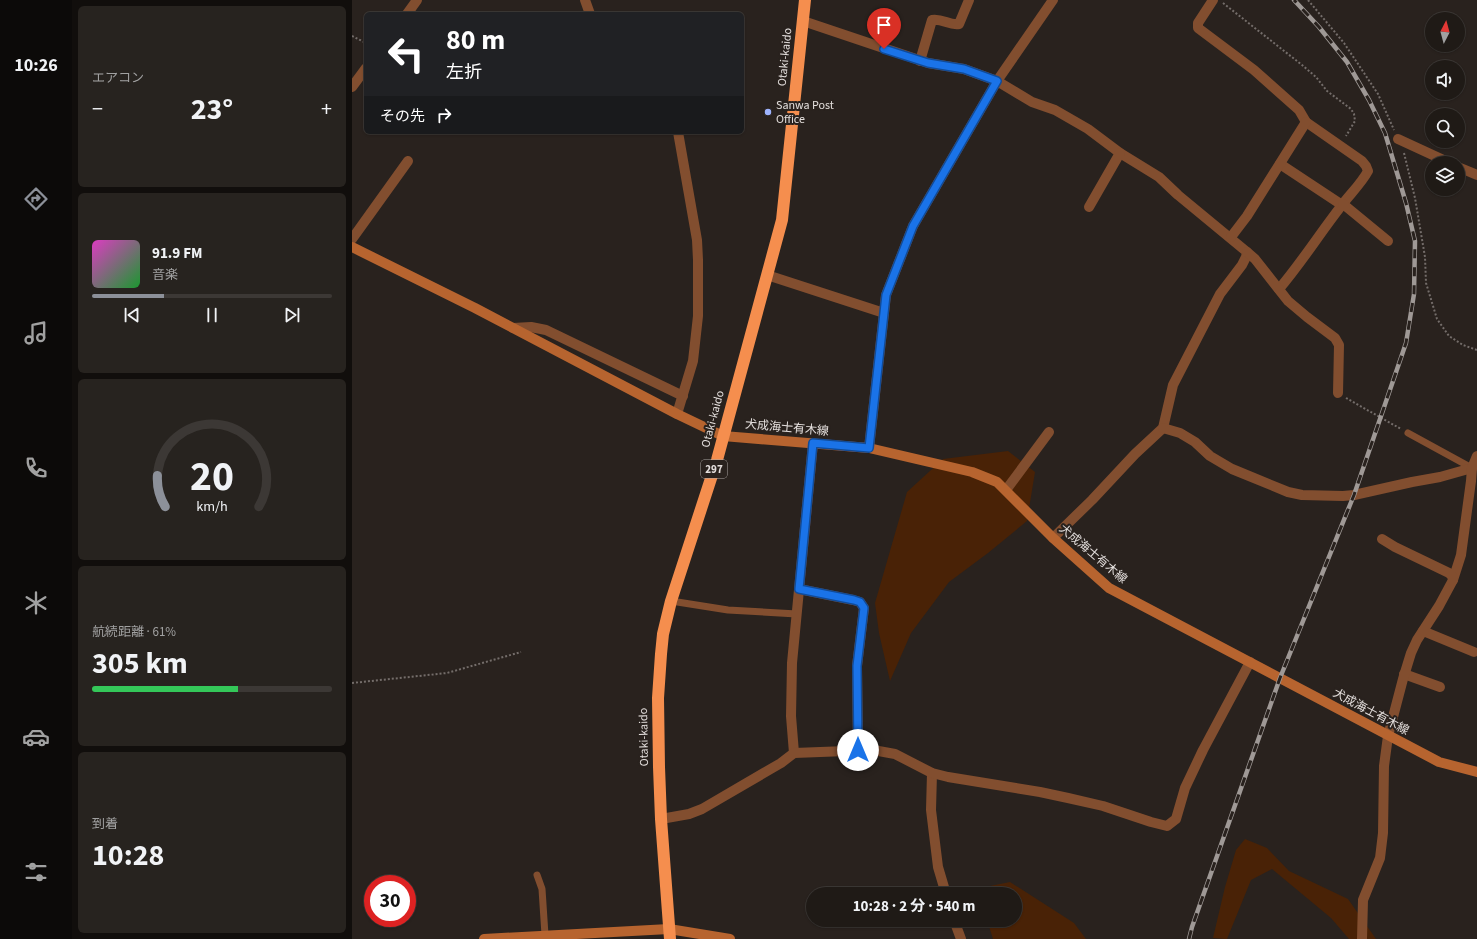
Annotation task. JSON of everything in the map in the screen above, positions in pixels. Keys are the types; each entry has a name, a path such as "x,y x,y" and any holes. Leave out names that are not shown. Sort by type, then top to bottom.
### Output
{"highway":[{"name":"Otaki-kaido","path":"669,934 661,818 658,732 659,672 663,634 671,601 710,484 782,220 805,0"}],"main road":[{"path":"352,247 513,328 677,414 723,436"},
{"name":"犬成海士有木線","path":"723,436 869,448 972,472 997,482 1052,538 1109,588 1439,762 1477,772"},
{"path":"484,939 545,935 669,934 730,939"}],"street":[{"path":"408,12 417,0"},
{"path":"585,0 589,12"},
{"path":"920,60 932,20 942,20 956,25 959,24 969,0"},
{"path":"869,448 886,295 913,226 997,81 1053,0"},
{"path":"1213,0 1198,24 1198,28 1254,70 1299,110 1306,122 1362,160 1368,171 1365,177 1279,289"},
{"path":"803,21 928,63 964,69 997,81 1032,102 1055,110 1159,177 1178,195 1255,259 1288,301 1335,338 1339,345 1338,393"},
{"path":"352,87 364,71"},
{"path":"1230,237 1247,216 1306,122"},
{"path":"677,414 693,361 698,316 697,240 678,134"},
{"path":"1398,139 1435,156"},
{"path":"1089,207 1120,153"},
{"path":"352,239 408,161"},
{"path":"1280,164 1342,205 1388,241"},
{"path":"1465,169 1477,175"},
{"path":"1052,538 1092,500 1135,454 1163,428 1173,385 1220,294 1242,265 1247,252"},
{"path":"767,276 884,312"},
{"path":"513,328 531,327 546,330 683,396"},
{"path":"1163,428 1180,433 1195,442 1210,456 1232,469 1288,492 1302,494 1354,495 1440,477 1472,468"},
{"path":"1006,490 1050,432"},
{"path":"794,753 791,708 792,663 813,443"},
{"path":"1362,939 1363,900 1380,858 1383,833 1384,766 1388,736 1411,653 1453,580 1461,555 1472,468 1477,456"},
{"path":"1382,539 1395,547 1449,573 1453,580"},
{"path":"799,589 854,600 860,602 864,608 857,666 858,750"},
{"path":"1423,630 1474,652"},
{"path":"661,818 689,814 702,809 774,767 794,753 873,750 895,754 932,773 1068,798 1102,806 1167,826 1176,819 1185,788 1203,750 1250,662"},
{"path":"1404,674 1440,687"},
{"path":"932,773 931,810 938,867 944,887"},
{"path":"957,927 962,939"}],"lane":[{"path":"1408,432 1472,468"},
{"path":"671,601 728,610 797,614"},
{"path":"537,875 542,889 545,935"}],"path":[{"path":"1218,0 1302,65 1316,77 1327,91 1338,101 1351,109 1354,114 1355,121 1340,146"},
{"path":"1308,0 1344,43 1378,94 1403,150 1415,198 1425,257 1426,283 1437,320 1449,336 1463,345 1477,350"},
{"path":"352,36 364,42"},
{"path":"1338,393 1408,432"},
{"path":"352,683 447,673 521,652"}],"shaded area":[{"path":"1008,451 1035,472 1027,521 949,582 911,633 890,681 879,633 875,603 907,492 943,459"},
{"path":"1245,839 1267,848 1289,871 1348,899 1376,939 1349,939 1331,918 1272,869 1251,880 1227,939 1213,938 1225,887 1236,850"},
{"path":"1010,882 1018,887 985,887"},
{"path":"1022,890 1074,923 1086,939 993,939 989,927 1022,927"}],"railway":[{"path":"1189,939 1280,678 1354,495 1406,343 1414,294 1415,241 1406,203 1385,133 1369,100 1347,62 1319,27 1294,0"}],"place":[{"name":"Sanwa Post Office","path":"768,112"}],"route":[{"path":"858,750 857,666 864,608 860,602 854,600 799,589 813,443 869,448 886,295 913,226 997,81 964,69 928,63 884,49"}]}
